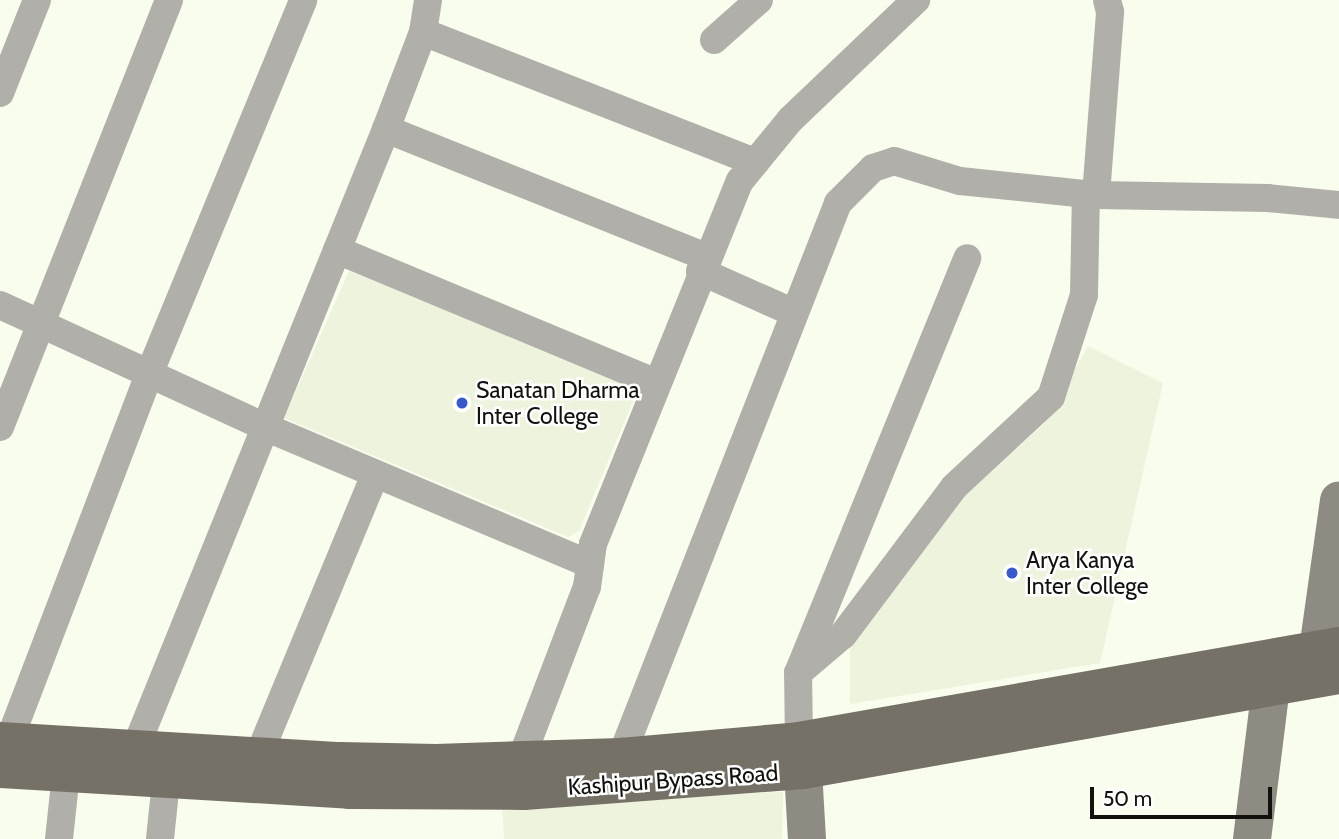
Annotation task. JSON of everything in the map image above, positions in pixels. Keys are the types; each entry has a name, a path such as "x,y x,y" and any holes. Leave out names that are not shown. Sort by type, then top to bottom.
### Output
{"main road":[{"name":"Kashipur Bypass Road","path":"2,754 66,774 129,764 166,781 455,793 801,755 1273,672 1332,657"},
{"path":"2,754 129,764 258,757 520,762 621,757 801,755"}],"street":[{"path":"0,93 37,0"},
{"path":"0,427 169,0"},
{"path":"2,754 150,372 303,0"},
{"path":"129,764 386,129 423,32 428,0"},
{"path":"714,40 759,0"},
{"path":"520,762 587,587 593,544 703,264 740,181 791,119 916,0"},
{"path":"798,673 843,635 954,487 1051,397 1084,295 1107,0"},
{"path":"423,32 755,162"},
{"path":"386,129 703,264 792,312"},
{"path":"621,757 792,312 838,203 873,168 894,161 960,181 1091,194 1268,198 1339,205"},
{"path":"337,250 656,383"},
{"path":"807,839 798,673 967,258"},
{"path":"0,305 265,427 590,564"},
{"path":"258,757 375,474"},
{"path":"1332,657 1339,500"},
{"path":"1252,839 1273,672"},
{"path":"59,839 66,774"},
{"path":"160,839 166,781"}],"shaded area":[{"name":"Sanatan Dharma Inter College","path":"349,271 639,387 579,531 568,537 284,418"},
{"name":"Arya Kanya Inter College","path":"1088,346 1163,383 1100,663 850,704 850,644 958,502 1045,423"},
{"path":"783,792 782,839 504,839 502,803"}],"place":[{"name":"Sanatan Dharma Inter College","path":"462,403"},
{"name":"Arya Kanya Inter College","path":"1012,573"}]}
